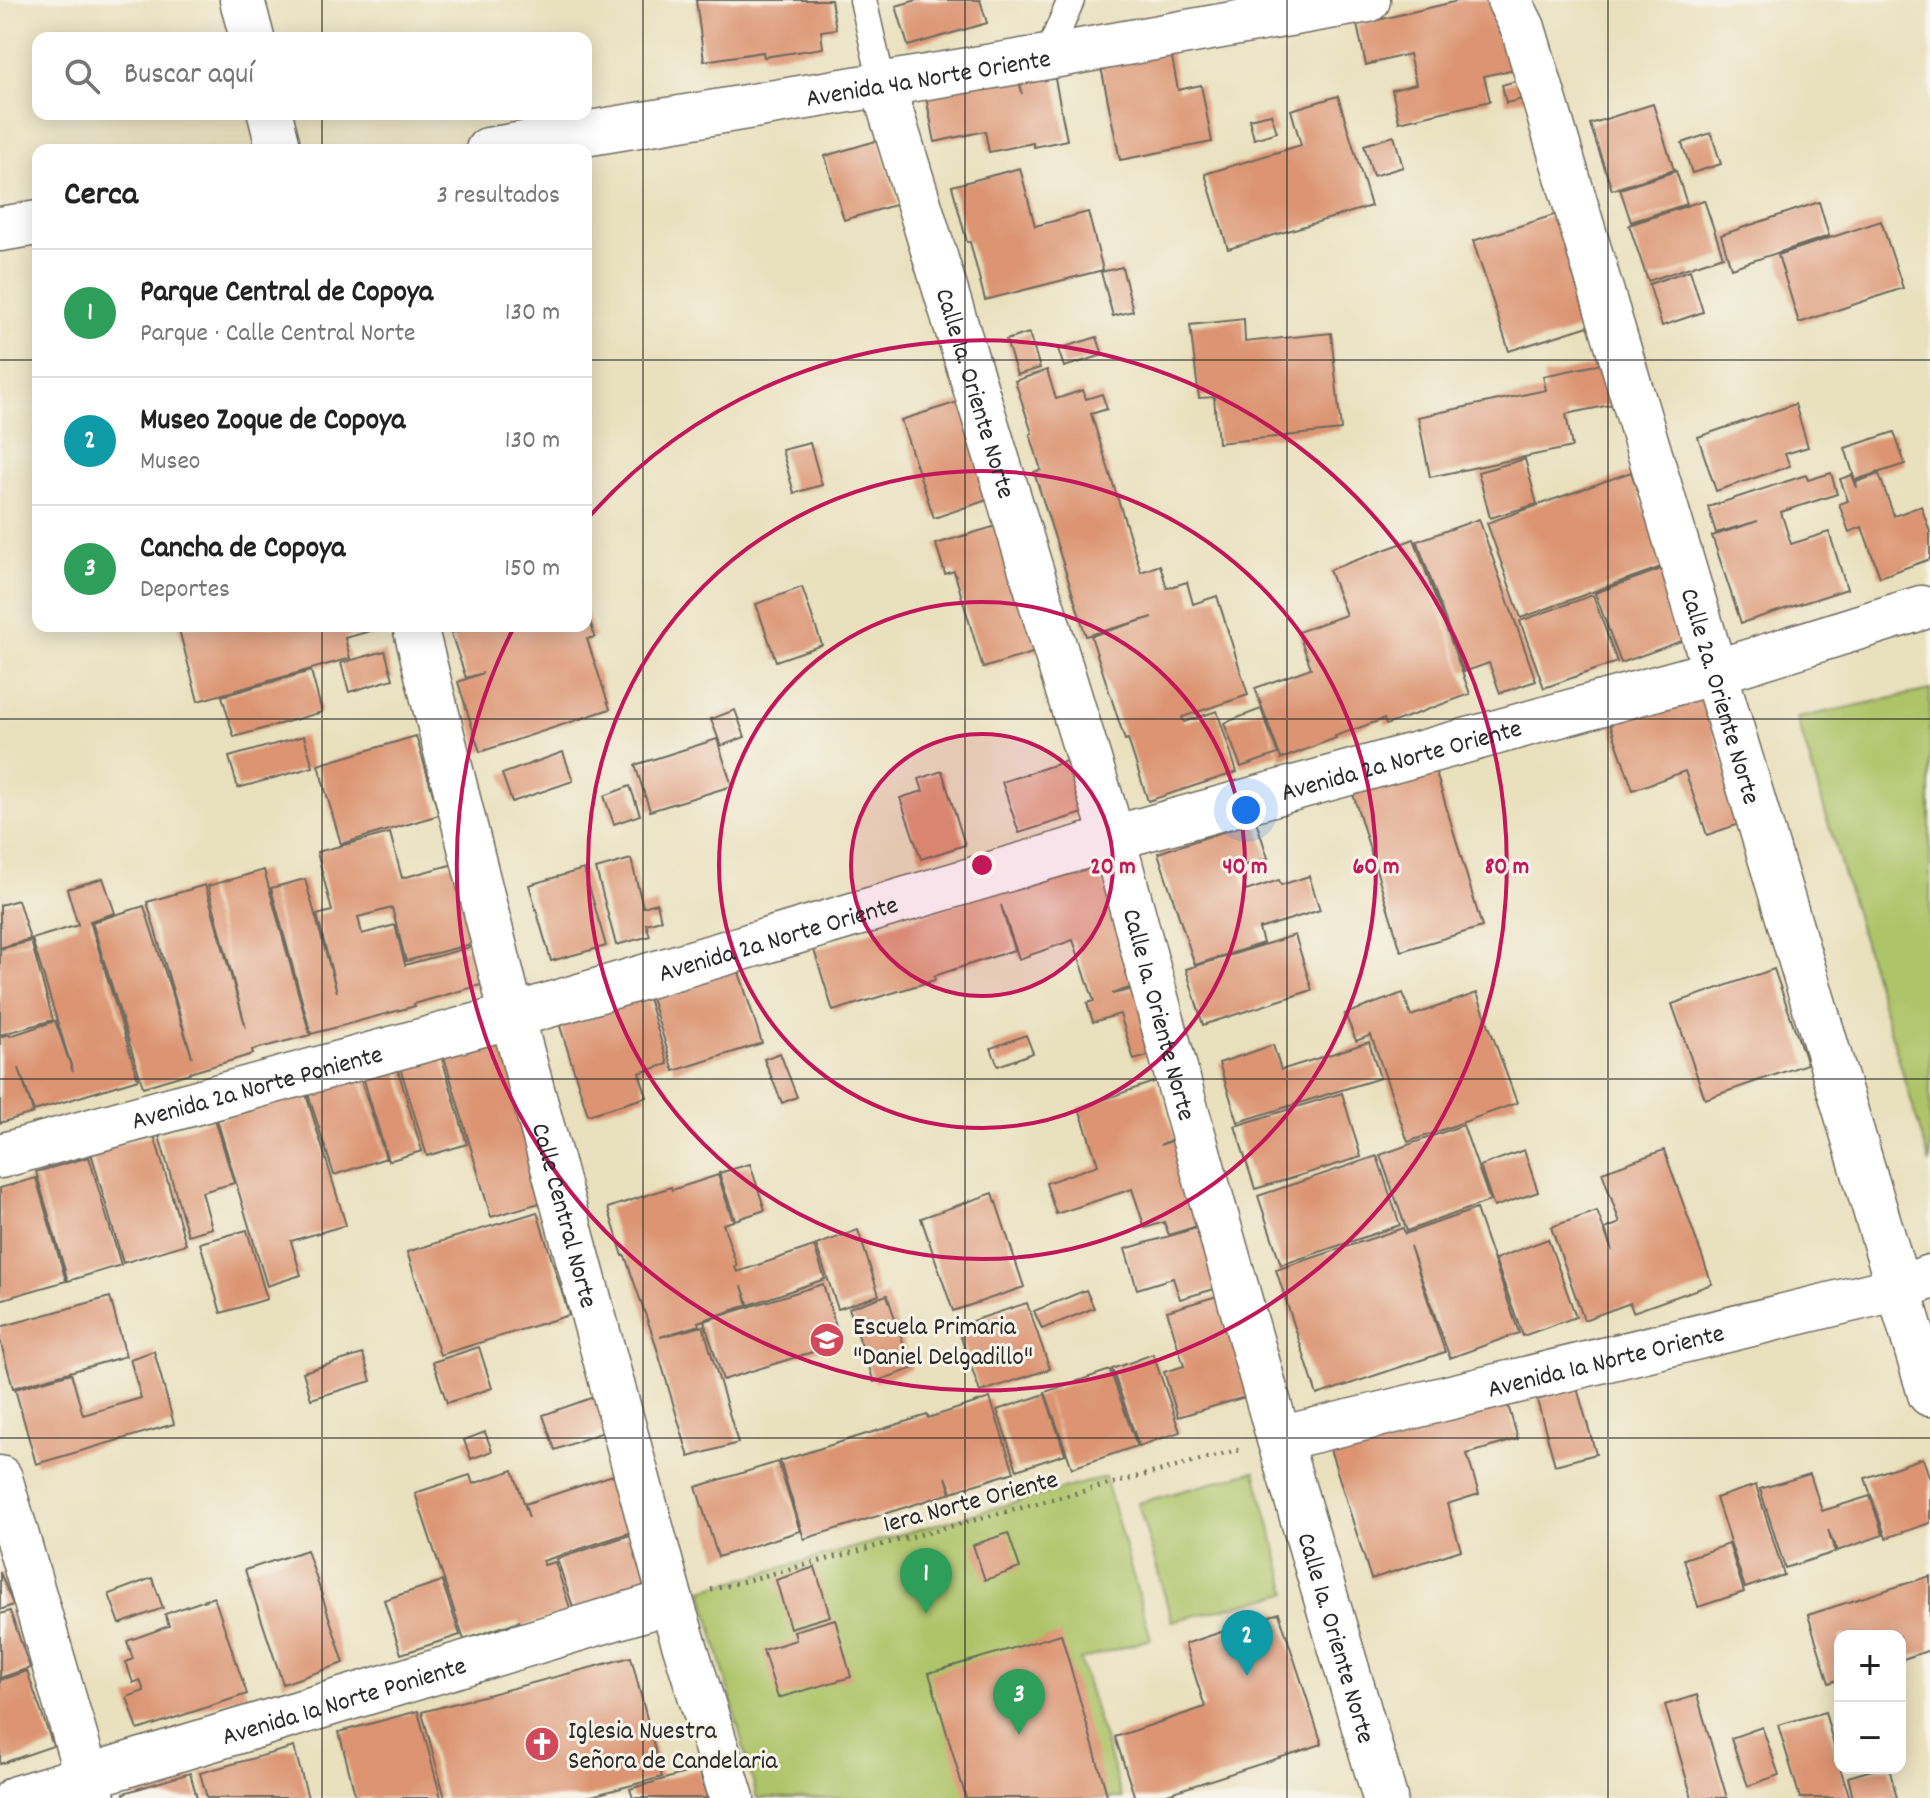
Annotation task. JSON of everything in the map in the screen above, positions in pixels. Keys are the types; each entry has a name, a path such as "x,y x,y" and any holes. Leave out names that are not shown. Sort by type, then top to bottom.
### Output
{"street":[{"path":"242,0 250,32"},
{"name":"Avenida 4a Norte Oriente","path":"523,144 1368,0"},
{"name":"Calle 2a. Oriente Norte","path":"1509,0 1523,28 1715,672 1915,1282 1930,1394"},
{"name":"Calle 1a. Oriente Norte","path":"882,83 1113,838 1279,1439 1385,1798"},
{"path":"272,120 278,144"},
{"path":"0,229 32,224"},
{"name":"Avenida 2a Norte Oriente","path":"512,1016 1113,838 1715,672 1921,608"},
{"name":"Calle Central Norte","path":"416,632 512,1016 671,1601 732,1798"},
{"name":"Avenida 2a Norte Poniente","path":"0,1156 512,1016"},
{"name":"Avenida 1a Norte Oriente","path":"1279,1439 1915,1282"},
{"path":"0,1478 90,1788"},
{"name":"Avenida 1a Norte Poniente","path":"16,1798 90,1788 671,1601"}],"lane":[{"name":"Calle 1a. Oriente Norte","path":"863,0 882,83"},
{"path":"1047,57 1071,0"}],"path":[{"name":"1era Norte Oriente","path":"671,1601 1279,1439"}],"green space":[{"path":"1930,690 1930,1164 1797,718"},
{"path":"1255,1471 1288,1593 1172,1621 1138,1503"},
{"path":"1105,1477 1151,1639 1080,1660 1122,1798 757,1798 702,1590"}],"building":[{"path":"696,0 831,0 836,29 821,31 823,48 764,57 763,52 704,61"},
{"path":"917,0 980,0 987,23 908,46 896,6"},
{"path":"1462,0 1503,0 1519,68 1484,76 1490,101 1399,122 1392,90 1416,84 1409,54 1366,65 1357,25"},
{"path":"1171,52 1178,90 1201,85 1212,142 1120,160 1100,62"},
{"path":"1053,69 1067,140 989,152 985,131 935,142 925,92 1018,74 1022,94 1019,75"},
{"path":"1523,79 1528,98 1506,103 1502,85"},
{"path":"1338,96 1371,206 1228,249 1205,174 1301,145 1291,110"},
{"path":"1653,104 1674,170 1612,190 1590,124"},
{"path":"1271,114 1277,132 1254,139 1249,119"},
{"path":"1711,133 1721,164 1692,173 1682,143"},
{"path":"1394,136 1403,167 1373,176 1364,145"},
{"path":"879,140 898,204 844,220 825,156"},
{"path":"1020,168 1035,226 1088,212 1103,270 985,300 952,186"},
{"path":"1676,171 1687,204 1631,222 1620,189"},
{"path":"1704,200 1723,256 1648,281 1629,225"},
{"path":"1819,202 1829,236 1731,268 1721,235"},
{"path":"1563,212 1598,323 1509,351 1473,241"},
{"path":"1881,221 1903,288 1799,323 1778,255"},
{"path":"1122,267 1133,311 1113,316 1101,272"},
{"path":"1690,270 1703,312 1662,326 1649,284"},
{"path":"1244,319 1245,342 1331,333 1341,430 1218,443 1214,397 1199,398 1190,325"},
{"path":"1029,333 1040,368 1017,375 1006,340"},
{"path":"1097,337 1103,355 1064,367 1058,349"},
{"path":"1611,362 1620,403 1566,414 1572,447 1430,477 1418,417 1546,390 1543,376"},
{"path":"1047,370 1056,399 1083,390 1086,399 1102,394 1107,409 1091,414 1141,572 1160,565 1167,588 1187,582 1193,604 1217,596 1248,695 1182,717 1184,722 1217,711 1237,772 1148,801 1091,636 1153,617 1086,636 1034,472 1041,470 1015,381"},
{"path":"961,401 993,498 934,518 901,420"},
{"path":"1795,404 1808,447 1785,454 1790,466 1716,491 1698,437"},
{"path":"1894,432 1905,464 1855,480 1845,448"},
{"path":"810,443 822,485 794,493 782,450"},
{"path":"1525,459 1537,504 1490,518 1478,472"},
{"path":"1631,472 1664,566 1521,618 1487,523"},
{"path":"1831,473 1837,494 1781,512 1791,544 1829,532 1847,589 1741,623 1712,536 1758,521 1716,533 1708,507 1806,475 1808,480"},
{"path":"1879,474 1894,516 1921,506 1930,532 1930,559 1880,577 1862,527 1849,532 1839,504 1848,501 1840,479 1852,475 1857,488 1856,482"},
{"path":"1479,519 1536,681 1500,693 1489,663 1464,672 1417,541"},
{"path":"1003,524 1042,650 983,668 954,571 945,574 936,544"},
{"path":"1414,539 1470,694 1386,725 1384,719 1281,759 1255,688 1311,668 1298,632 1346,615 1329,570"},
{"path":"1664,568 1690,638 1621,663 1595,593"},
{"path":"802,587 822,645 776,661 756,604"},
{"path":"1593,595 1617,662 1544,688 1520,621"},
{"path":"592,627 595,637 587,639 610,709 480,752 458,682 483,673 466,678 451,633 592,632"},
{"path":"180,632 367,632 345,638 350,658 198,701"},
{"path":"385,651 393,679 349,692 341,663"},
{"path":"311,671 322,712 234,737 222,696"},
{"path":"1700,693 1745,822 1707,835 1685,771 1633,790 1610,724"},
{"path":"1261,709 1278,754 1241,767 1224,723"},
{"path":"735,710 745,737 721,746 711,719"},
{"path":"304,736 313,767 238,788 229,757"},
{"path":"416,736 439,815 341,844 318,765"},
{"path":"717,739 732,786 650,811 635,765"},
{"path":"563,752 573,781 512,802 502,774"},
{"path":"1069,760 1086,812 1019,833 1002,782"},
{"path":"1435,769 1482,927 1401,951 1353,794"},
{"path":"942,771 965,845 921,859 900,798 923,791 919,779"},
{"path":"630,786 640,815 614,824 604,796"},
{"path":"1256,821 1268,858 1239,867 1246,891 1279,880 1281,885 1309,876 1320,910 1259,929 1263,943 1195,965 1158,853"},
{"path":"390,833 402,878 454,864 475,943 406,961 392,908 358,917 362,934 395,925 405,965 474,946 484,984 311,1034 271,888 305,879 337,992 317,915 332,911 317,852"},
{"path":"631,859 643,907 657,903 661,920 646,924 650,936 616,945 596,869"},
{"path":"1096,859 1138,985 1112,994 1137,988 1157,1053 1134,1060 1120,1014 1093,1022 1087,1003 1094,1001 1073,940 1019,959 1001,905 1014,950 934,976 935,980 833,1011 814,950"},
{"path":"584,869 606,946 551,961 529,885"},
{"path":"264,870 310,1035 252,1050 253,1054 143,1087 92,922 144,906 192,1057 147,902 205,885 246,1028 208,886"},
{"path":"103,878 115,913 90,921 138,1079 34,1111 19,1068 33,1113 0,1123 0,1037 55,1021 73,1072 32,939 78,925 67,889"},
{"path":"18,900 30,939 0,948 0,905"},
{"path":"1295,935 1312,990 1203,1025 1186,969"},
{"path":"31,941 53,1020 0,1035 0,949"},
{"path":"738,969 762,1043 674,1071 651,998"},
{"path":"1774,969 1807,1064 1705,1099 1672,1004"},
{"path":"1403,993 1411,1016 1477,993 1517,1103 1408,1142 1371,1035 1356,1041 1345,1014"},
{"path":"647,995 668,1064 639,1073 647,1097 588,1115 559,1023"},
{"path":"500,1035 550,1200 491,1217 443,1053"},
{"path":"1026,1035 1033,1053 998,1066 991,1048"},
{"path":"1369,1042 1380,1078 1238,1122 1219,1063 1273,1045 1281,1070"},
{"path":"780,1053 797,1097 782,1103 764,1059"},
{"path":"441,1055 467,1144 427,1156 400,1067"},
{"path":"397,1067 422,1151 388,1161 363,1077"},
{"path":"360,1077 386,1158 334,1175 308,1094"},
{"path":"1156,1081 1175,1138 1160,1145 1177,1139 1206,1223 1169,1235 1164,1222 1145,1228 1132,1189 1056,1214 1046,1183 1098,1165 1079,1108"},
{"path":"1342,1093 1361,1157 1255,1189 1235,1126"},
{"path":"306,1094 346,1225 291,1241 301,1275 267,1286 217,1120"},
{"path":"215,1119 234,1183 202,1192 212,1228 188,1235 159,1136"},
{"path":"1463,1125 1490,1201 1407,1231 1380,1155"},
{"path":"154,1135 186,1244 123,1263 91,1153"},
{"path":"1524,1150 1538,1192 1494,1207 1480,1166"},
{"path":"1664,1150 1712,1284 1633,1312 1630,1303 1584,1320 1551,1227 1597,1211 1612,1251 1605,1229 1620,1223 1602,1172"},
{"path":"1377,1156 1400,1225 1281,1265 1258,1196"},
{"path":"89,1157 121,1265 68,1281 36,1172"},
{"path":"750,1164 765,1210 735,1220 719,1173"},
{"path":"718,1175 733,1221 723,1224 737,1272 814,1246 825,1279 749,1305 742,1286 748,1305 660,1337 703,1326 738,1443 689,1457 654,1339 608,1208"},
{"path":"36,1178 66,1281 0,1300 0,1188"},
{"path":"993,1193 1024,1287 953,1311 921,1218"},
{"path":"1476,1209 1519,1333 1450,1358 1410,1246 1445,1352 1317,1395 1276,1270 1403,1228 1405,1234"},
{"path":"537,1212 569,1315 440,1355 407,1252"},
{"path":"1207,1225 1225,1286 1180,1299 1173,1278 1137,1289 1125,1249"},
{"path":"247,1230 267,1299 221,1313 200,1243"},
{"path":"858,1230 879,1295 838,1309 816,1245"},
{"path":"1548,1239 1576,1317 1523,1336 1495,1259"},
{"path":"823,1284 841,1343 723,1380 704,1321"},
{"path":"1086,1290 1094,1308 1042,1329 1034,1311"},
{"path":"1224,1294 1255,1394 1178,1417 1164,1372 1184,1366 1167,1311"},
{"path":"887,1295 912,1369 874,1382 849,1308"},
{"path":"110,1297 126,1356 13,1388 0,1340 0,1327"},
{"path":"1027,1303 1050,1369 980,1392 957,1326"},
{"path":"479,1347 492,1388 447,1403 433,1362"},
{"path":"154,1351 174,1424 36,1464 15,1389 71,1373 83,1415 141,1398 130,1359"},
{"path":"363,1354 371,1381 311,1399 303,1372"},
{"path":"1153,1354 1180,1432 1139,1446 1112,1369"},
{"path":"1110,1370 1137,1446 1072,1468 1045,1392"},
{"path":"1577,1388 1596,1454 1555,1465 1537,1400"},
{"path":"602,1394 614,1428 555,1450 543,1415"},
{"path":"1045,1394 1065,1454 1017,1470 997,1410"},
{"path":"1505,1395 1518,1439 1467,1454 1479,1494 1447,1504 1461,1550 1371,1579 1330,1449"},
{"path":"990,1398 1014,1472 952,1492 946,1477 951,1493 804,1539 780,1461"},
{"path":"485,1432 492,1451 471,1459 464,1440"},
{"path":"1923,1458 1930,1479 1930,1523 1886,1538 1865,1478"},
{"path":"778,1462 800,1531 718,1557 696,1487"},
{"path":"513,1470 529,1518 525,1504 625,1471 644,1528 543,1561 544,1565 555,1562 571,1611 522,1627 519,1621 464,1640 415,1493 470,1475 473,1484"},
{"path":"1810,1474 1822,1511 1870,1496 1883,1535 1837,1551 1828,1530 1835,1552 1785,1568 1760,1489"},
{"path":"1756,1485 1784,1575 1745,1588 1716,1498"},
{"path":"639,1532 656,1583 574,1610 557,1559"},
{"path":"1008,1533 1020,1568 985,1580 973,1545"},
{"path":"1729,1544 1744,1592 1698,1607 1684,1559"},
{"path":"307,1550 344,1663 283,1684 245,1570"},
{"path":"815,1567 830,1616 790,1628 776,1580"},
{"path":"0,1572 13,1605 0,1610"},
{"path":"1930,1576 1930,1650 1906,1658 1906,1630 1834,1630 1834,1681 1829,1683 1808,1615"},
{"path":"152,1578 163,1608 120,1624 109,1594"},
{"path":"442,1581 460,1635 401,1654 384,1600"},
{"path":"214,1597 247,1694 138,1730 127,1697 144,1691 140,1680 133,1683 126,1662 133,1659 127,1641 169,1626 165,1614"},
{"path":"10,1611 30,1668 0,1678 0,1614"},
{"path":"1279,1613 1322,1744 1155,1798 1135,1798 1115,1737 1205,1707 1185,1644"},
{"path":"835,1619 851,1677 778,1698 763,1650 796,1640 794,1631"},
{"path":"1061,1634 1108,1798 966,1798 929,1673"},
{"name":"Iglesia Nuestra Señora de Candelaria","path":"631,1657 662,1777 584,1798 445,1798 422,1712"},
{"path":"27,1671 53,1746 0,1764 0,1680"},
{"path":"1697,1695 1727,1798 1692,1798 1665,1705"},
{"path":"418,1711 441,1798 356,1798 339,1732"},
{"path":"1825,1712 1834,1746 1834,1774 1842,1774 1850,1798 1800,1798 1778,1725"},
{"path":"1762,1727 1779,1775 1748,1786 1731,1738"},
{"path":"294,1747 308,1798 207,1798 200,1773"},
{"path":"699,1769 707,1798 633,1798 630,1789"},
{"path":"190,1773 197,1798 125,1798 124,1793"},
{"path":"1891,1774 1897,1798 1853,1798 1848,1777"}],"place":[{"name":"Escuela Primaria \"Daniel Delgadillo\"","path":"827,1340"},
{"name":"Parque Central de Copoya","path":"926,1614"},
{"name":"Museo Zoque de Copoya","path":"1247,1676"},
{"name":"Cancha de Copoya","path":"1019,1735"},
{"name":"Iglesia Nuestra Señora de Candelaria","path":"542,1744"}]}
